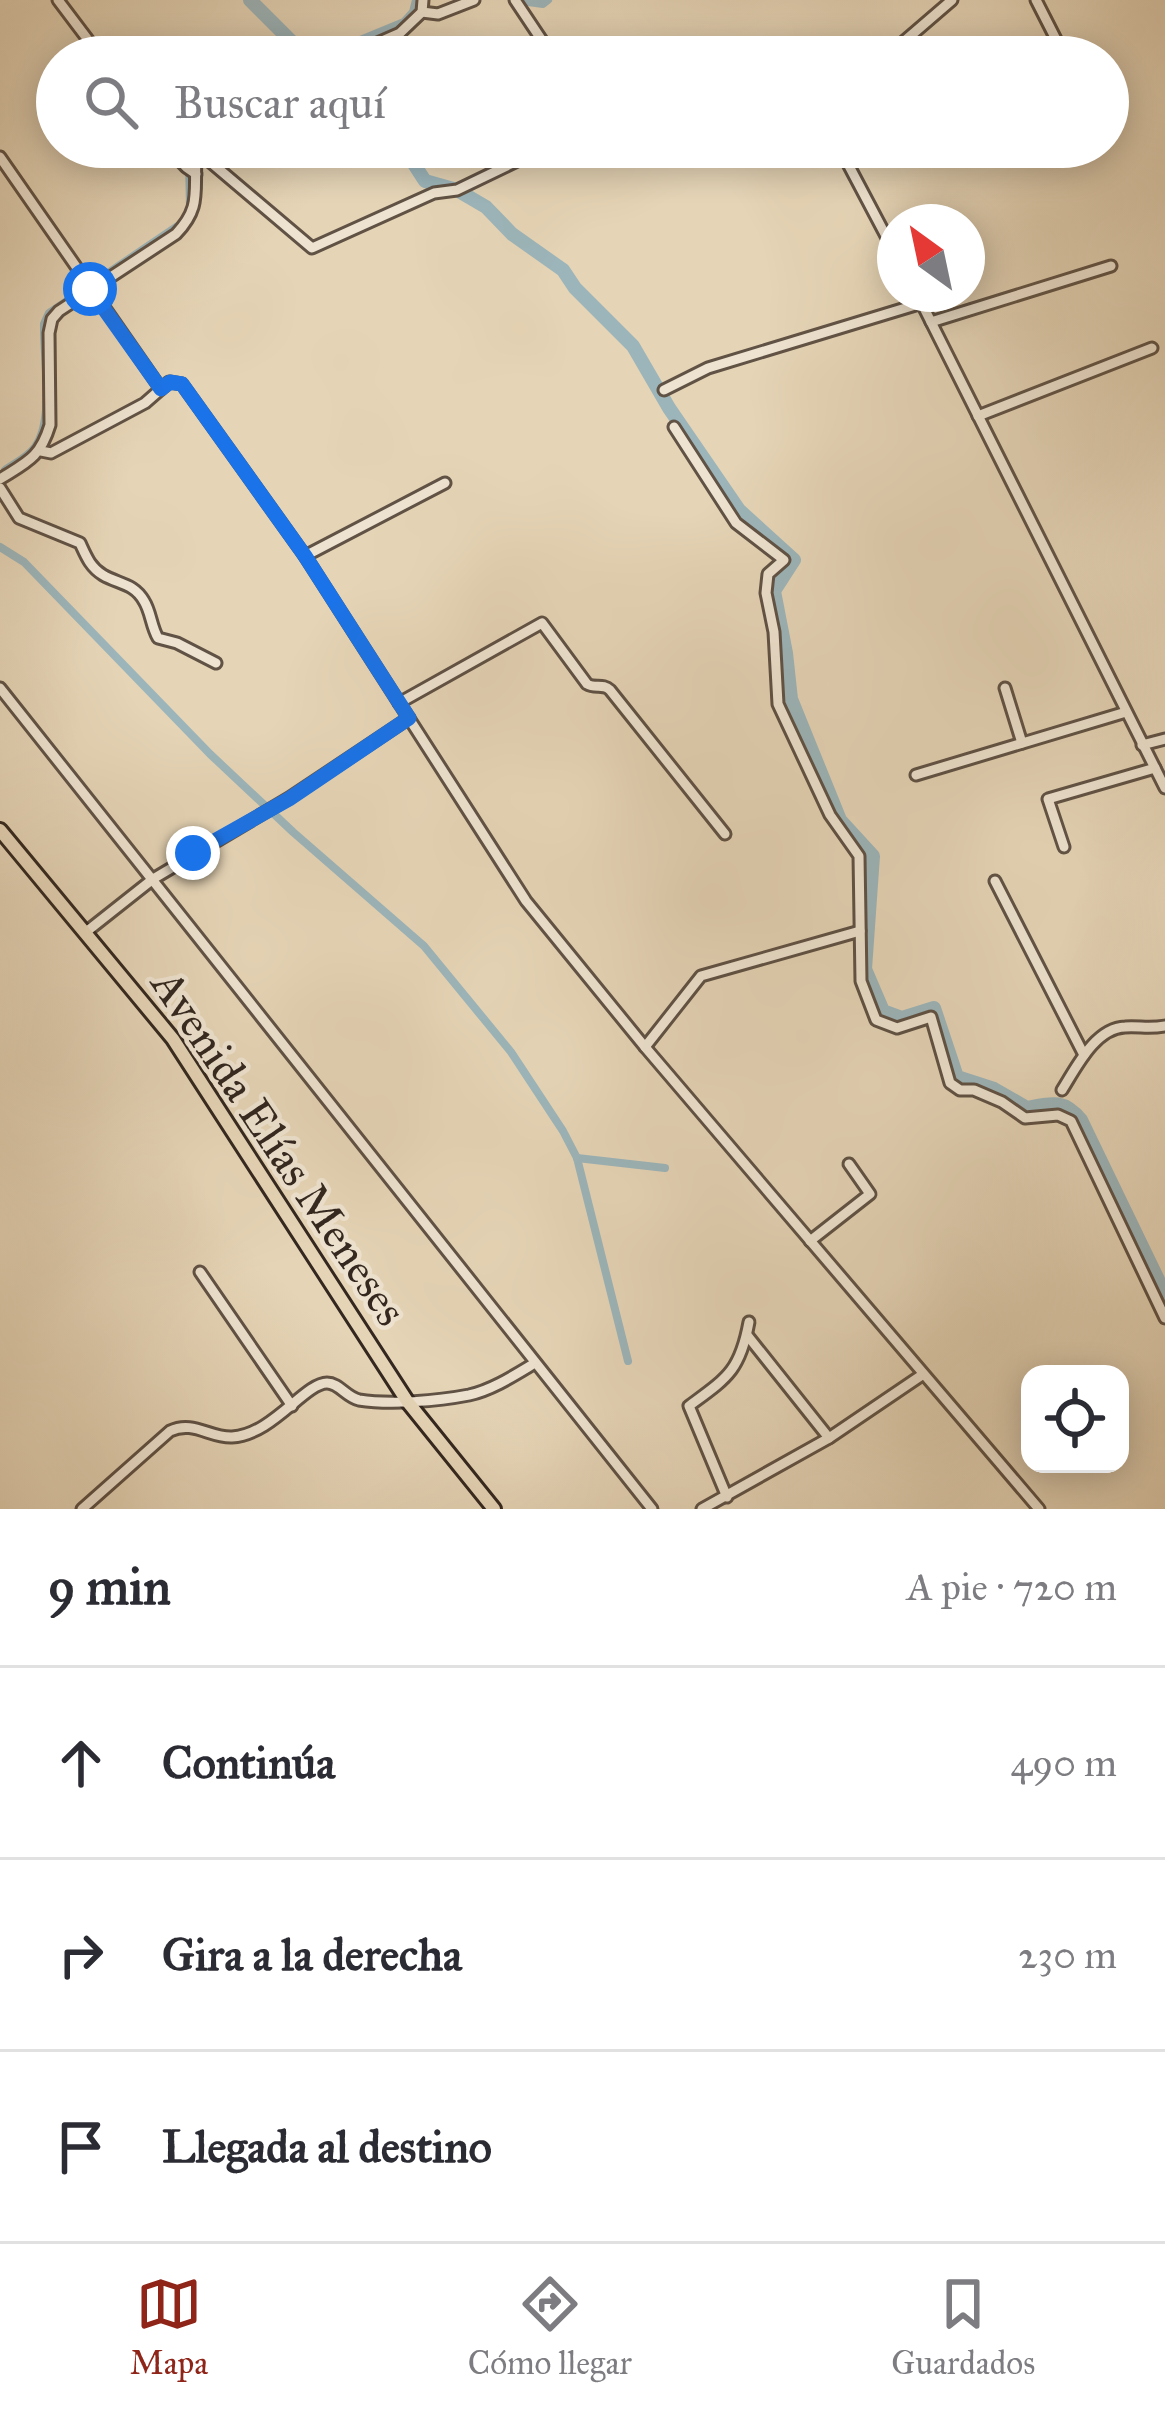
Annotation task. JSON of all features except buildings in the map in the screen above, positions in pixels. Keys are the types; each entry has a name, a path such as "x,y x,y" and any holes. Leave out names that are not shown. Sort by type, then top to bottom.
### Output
{"main road":[{"name":"Avenida Elías Meneses","path":"0,830 173,1039 407,1401 494,1509"}],"street":[{"path":"58,0 85,36"},
{"path":"393,36 423,6 438,14 474,0"},
{"path":"515,0 540,36"},
{"path":"910,36 952,0"},
{"path":"1036,0 1054,36"},
{"path":"0,158 161,389"},
{"path":"187,168 191,172"},
{"path":"193,168 195,209 188,222 176,234 88,285 52,319 50,425 41,451 1,479 19,518 80,543 90,565 107,578 125,582 145,602 158,638 216,663"},
{"path":"225,168 312,248 503,168"},
{"path":"849,168 877,220"},
{"path":"931,322 1111,266"},
{"path":"664,390 708,368 879,312"},
{"path":"926,312 1165,788"},
{"path":"978,416 1152,348"},
{"path":"41,451 50,453 145,404 170,382 182,384 305,556 526,901 1039,1509"},
{"path":"674,427 736,523 784,560 768,574 766,593 774,632 778,704 830,814 859,856 861,981 876,1020 896,1028 931,1017 950,1082 960,1090 974,1090 1002,1102 1025,1118 1058,1115 1071,1121 1165,1318"},
{"path":"305,556 445,483"},
{"path":"399,703 542,623 587,684 610,690 725,834"},
{"path":"0,688 652,1509"},
{"path":"1005,688 1022,743"},
{"path":"916,776 1126,712"},
{"path":"86,932 153,879 409,718"},
{"path":"1142,745 1165,740"},
{"path":"1064,848 1048,799 1155,768"},
{"path":"995,881 1084,1055"},
{"path":"645,1047 701,976 860,932"},
{"path":"1063,1090 1084,1055 1107,1031 1122,1026 1146,1030 1165,1026"},
{"path":"810,1241 870,1194 848,1164"},
{"path":"200,1272 292,1406"},
{"path":"727,1497 689,1406 736,1367 749,1322"},
{"path":"746,1335 830,1438"},
{"path":"82,1509 179,1426 229,1438 264,1427 326,1383 350,1398 407,1401 471,1395 535,1363"},
{"path":"702,1509 830,1438 922,1375"}],"waterway":[{"path":"250,0 286,36"},
{"path":"370,36 404,22 416,0"},
{"path":"521,1 543,4 548,0"},
{"path":"189,168 190,208"},
{"path":"417,168 425,181 457,190 486,207 512,234 563,270 633,346 739,510 794,560 774,591 791,699 840,820 873,856 865,969 883,1011 902,1018 934,1008 957,1077 994,1089 1027,1108 1057,1104 1075,1113 1165,1294"},
{"path":"5,470 35,447 45,421 44,324 49,313 179,225"},
{"path":"0,547 24,562 210,754 424,946 511,1052 577,1158 628,1361"},
{"path":"577,1158 665,1168"}],"route":[{"path":"90,289 161,389 170,382 182,384 305,556 409,718 289,799 193,853"}]}
